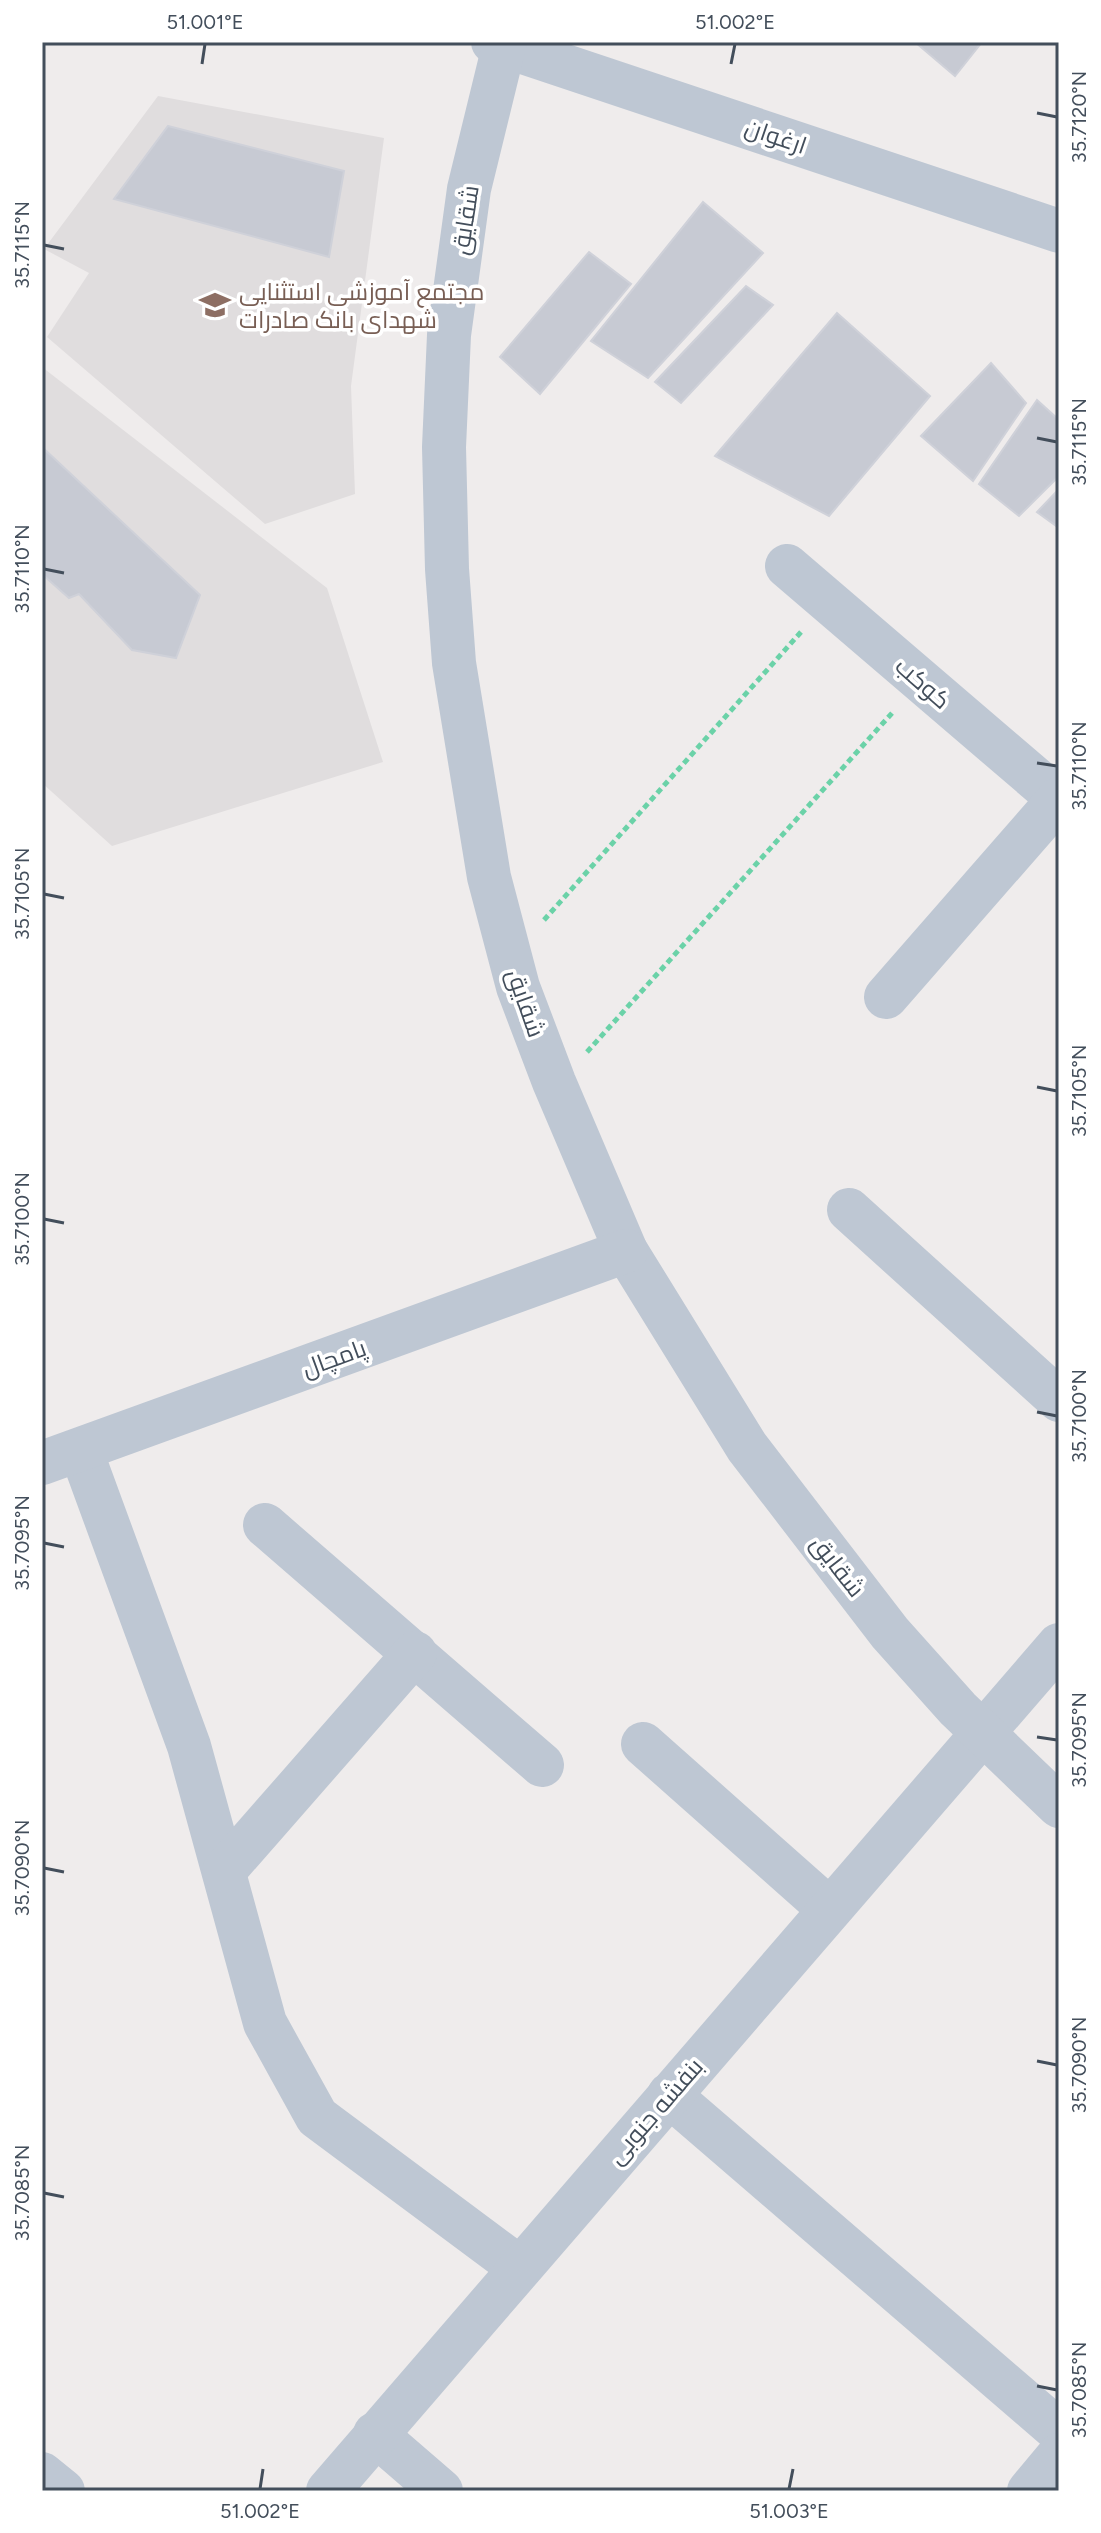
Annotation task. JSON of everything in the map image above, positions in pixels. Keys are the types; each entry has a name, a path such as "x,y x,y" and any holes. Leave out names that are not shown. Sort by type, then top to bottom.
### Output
{"street":[{"name":"ارغوان","path":"501,43 1059,231"},
{"name":"شقایق","path":"501,43 469,189 449,335 445,477 447,569 454,663 489,877 518,987 554,1082 626,1251 747,1447 890,1633 981,1731 1059,1806"},
{"name":"کوکب","path":"787,566 1059,799"},
{"path":"886,997 1059,799"},
{"path":"849,1210 1059,1400"},
{"name":"پامچال","path":"61,1457 626,1251"},
{"path":"61,1457 189,1746 265,2023 317,2117 520,2268"},
{"path":"265,1525 542,1765"},
{"name":"بنفشه جنوبی","path":"328,2491 981,1731 1059,1645"},
{"path":"224,1871 415,1653"},
{"path":"643,1744 829,1909"},
{"path":"669,2095 1059,2431"},
{"path":"375,2434 441,2491"},
{"path":"1029,2491 1059,2455"},
{"path":"42,2474 63,2491"}],"path":[{"path":"538,927 828,601"},
{"path":"586,1053 920,681"}],"shaded area":[{"name":"مجتمع آموزشی استثنایی شهدای بانک صادرات","path":"158,96 384,138 351,386 355,494 265,524 47,337 89,273 44,249"},
{"path":"42,367 327,588 383,762 112,846 42,783"}],"building":[{"path":"915,42 982,42 955,76"},
{"path":"168,126 344,171 329,257 114,199"},
{"path":"703,202 763,253 648,378 591,341"},
{"path":"589,252 631,284 540,394 500,357"},
{"path":"746,286 773,305 681,403 655,382"},
{"path":"837,313 930,396 829,516 715,456"},
{"path":"991,363 1026,403 973,481 921,436"},
{"path":"1037,400 1059,420 1059,476 1019,516 979,484"},
{"path":"42,447 200,595 176,658 132,650 79,594 69,598 42,574"},
{"path":"1059,489 1059,528 1037,512"}],"place":[{"name":"مجتمع آموزشی استثنایی شهدای بانک صادرات","path":"215,305"}]}
